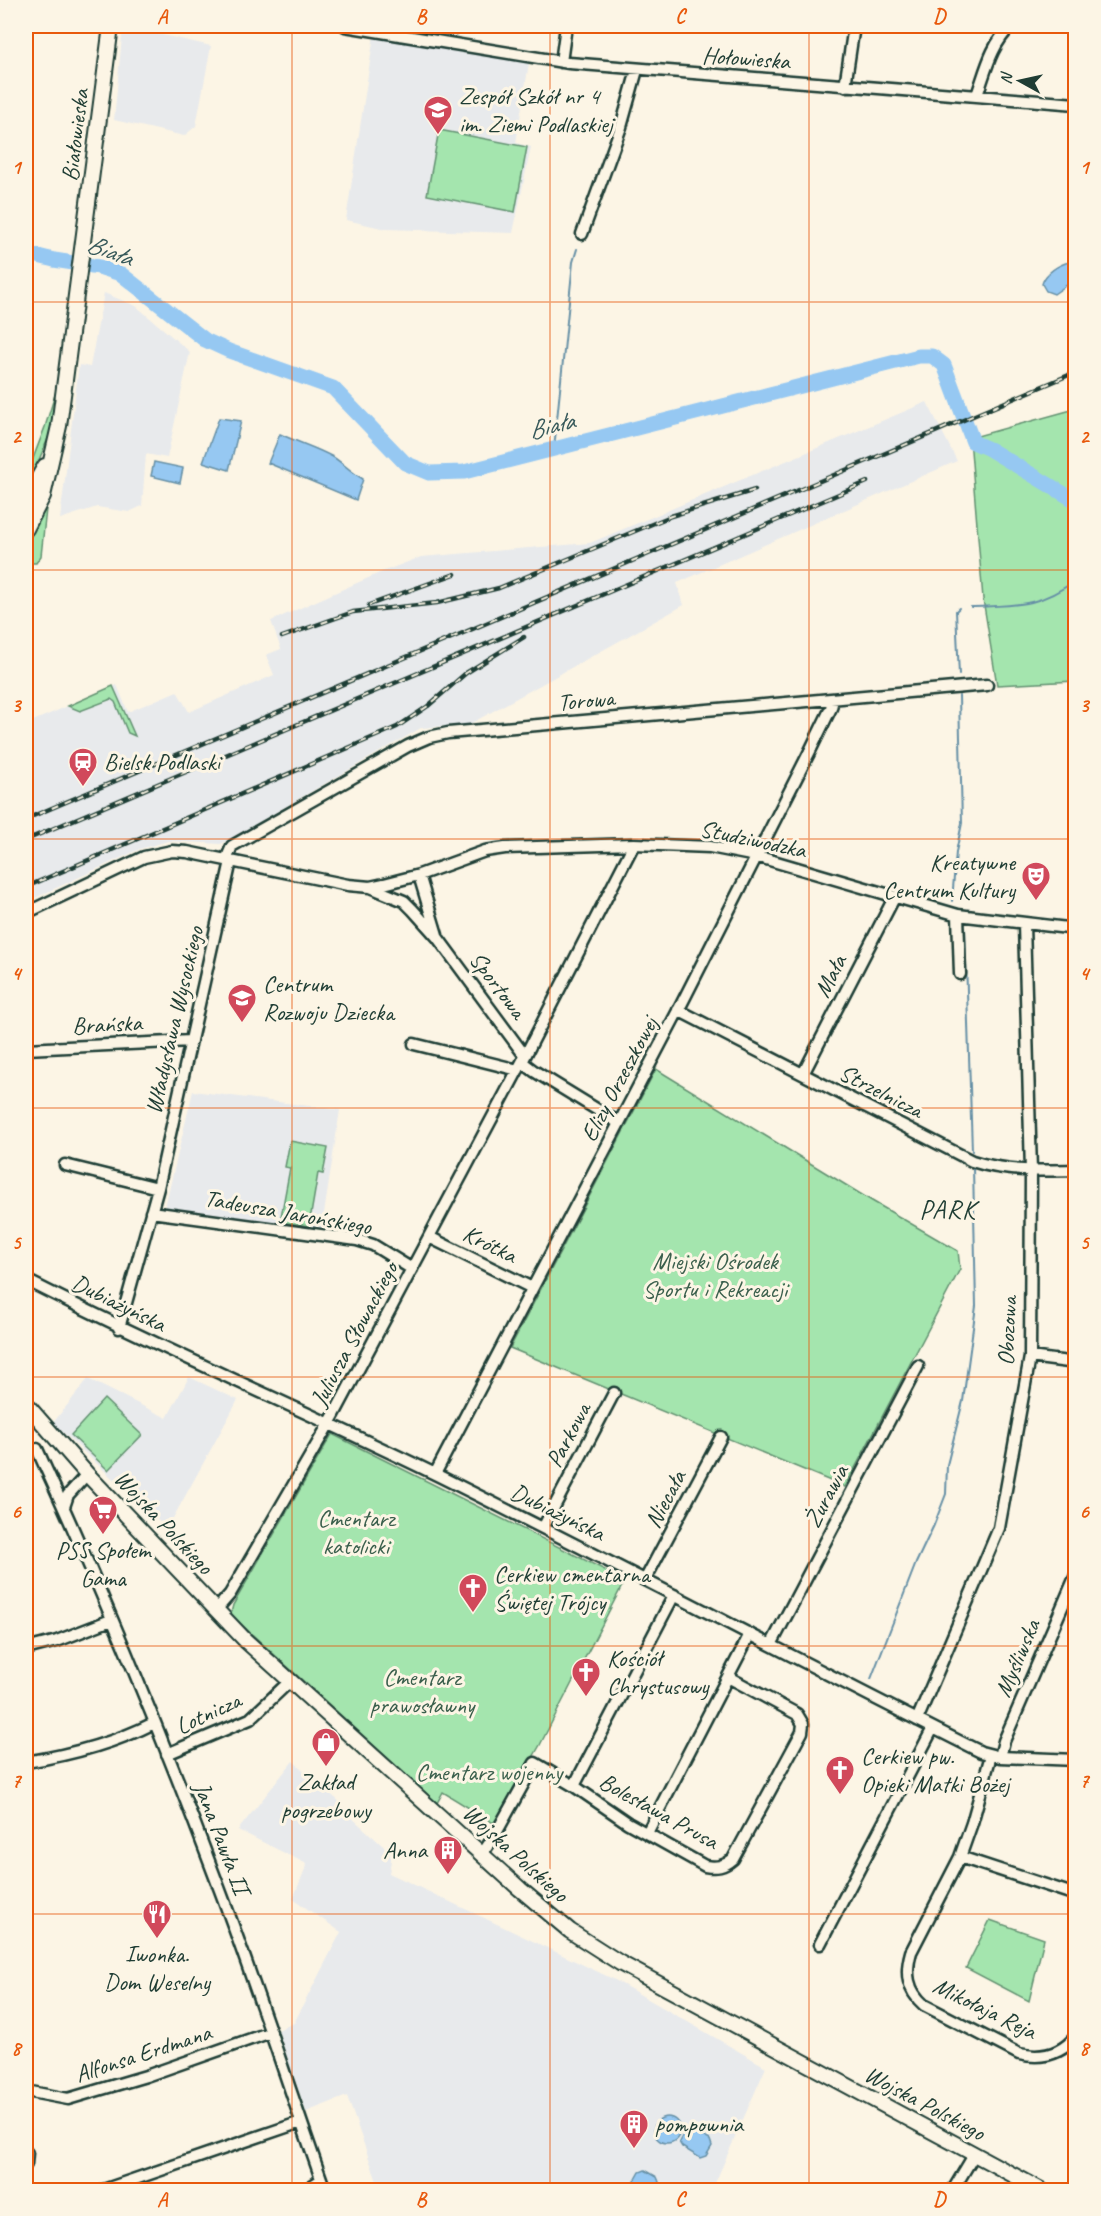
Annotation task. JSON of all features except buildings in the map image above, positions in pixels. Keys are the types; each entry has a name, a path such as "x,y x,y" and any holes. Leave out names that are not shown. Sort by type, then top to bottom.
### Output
{"main road":[{"name":"Białowieska","path":"52,454 66,382 111,26"},
{"path":"26,500 52,454"},
{"path":"26,529 43,496 52,454"},
{"name":"Wojska Polskiego","path":"26,1404 87,1474 216,1610 290,1681 550,1914 606,1954 1041,2190"}],"street":[{"name":"Hołowieska","path":"345,26 561,62 1076,104"},
{"path":"561,62 567,26"},
{"path":"845,86 854,26"},
{"path":"977,95 993,48 1000,36 1011,26"},
{"path":"582,234 621,127 637,70"},
{"path":"1076,183 1076,194"},
{"name":"Torowa","path":"228,860 232,846 398,752 429,737 448,733 987,684"},
{"name":"Elizy Orzeszkowej","path":"435,1474 678,1010 833,704 832,699"},
{"name":"Studziwodzka","path":"419,875 485,852 505,848 634,844 710,847 756,856 958,915 1076,929"},
{"name":"Juliusza Słowackiego","path":"216,1610 230,1594 329,1424 522,1063 634,844"},
{"name":"Sportowa","path":"26,913 144,857 159,853 187,852 348,885 370,887 404,901 438,938 522,1063 619,1123"},
{"name":"Władysława Wysockiego","path":"119,1328 158,1188 228,860"},
{"name":"Sportowa","path":"370,887 419,875 438,938"},
{"name":"Mała","path":"803,1074 894,898"},
{"path":"958,915 960,974"},
{"name":"Obozowa","path":"917,1720 999,1528 1030,1357 1031,1171 1024,924"},
{"name":"Strzelnicza","path":"678,1010 972,1161 989,1166 1031,1171 1076,1170"},
{"name":"Brańska","path":"26,1049 191,1041"},
{"path":"414,1044 522,1063"},
{"path":"65,1165 158,1188"},
{"name":"Tadeusza Jarońskiego","path":"151,1212 357,1240 373,1245 412,1269"},
{"name":"Krótka","path":"429,1237 532,1288"},
{"name":"Dubiażyńska","path":"26,1280 119,1328 435,1474 933,1728 995,1756 1076,1760"},
{"path":"1030,1357 1076,1363"},
{"name":"Żurawia","path":"771,1645 918,1366"},
{"name":"Parkowa","path":"543,1528 614,1393"},
{"name":"Niecała","path":"645,1580 721,1437"},
{"name":"Jana Pawła II","path":"38,1449 167,1754 216,1879 323,2185"},
{"path":"64,1507 69,1495 87,1474"},
{"name":"Myśliwska","path":"995,1756 1004,1741 1076,1575"},
{"name":"Bolesława Prusa","path":"574,1786 674,1595"},
{"path":"26,1649 57,1641 111,1620"},
{"path":"647,1833 750,1634"},
{"name":"Bolesława Prusa","path":"482,1854 535,1762 628,1823 705,1866 717,1867 728,1864 733,1859 801,1732 803,1724 797,1714 728,1677"},
{"name":"Lotnicza","path":"167,1754 250,1719 290,1681"},
{"path":"26,1762 120,1738 154,1723"},
{"path":"820,1944 933,1728"},
{"name":"Mikołaja Reja","path":"995,1756 960,1857 910,1952 906,1968 908,1982 914,1996 924,2004 1019,2054 1033,2057 1046,2056 1061,2050 1076,2036"},
{"path":"960,1857 1076,1895"},
{"name":"Alfonsa Erdmana","path":"26,2091 68,2099 146,2076 271,2032"},
{"path":"103,2190 302,2121"},
{"path":"953,2190 974,2155"},
{"path":"305,2190 323,2185"}],"shaded area":[{"path":"123,26 211,46 196,126 184,136 114,120"},
{"name":"Zespół Szkół nr 4 im. Ziemi Podlaskiej","path":"374,35 529,63 516,143 531,147 513,233 386,229 346,220"},
{"path":"104,293 136,306 190,352 167,458 146,454 142,506 129,512 97,507 60,519 79,365 90,367"},
{"path":"927,402 957,461 677,583 684,605 470,724 421,728 221,844 168,841 140,849 26,902 26,724 117,685 128,712 177,691 189,712 274,675 266,655 281,649 271,621 384,571 421,557 590,543"},
{"path":"193,1091 340,1110 321,1233 164,1211"},
{"path":"189,1377 238,1400 167,1529 53,1423 88,1379 167,1418"},
{"path":"293,1761 342,1804 340,1807 392,1854 389,1873 613,1979 766,2067 712,2190 380,2190 347,2096 306,2112 278,2030 294,2023 341,1932 293,1899 307,1864 238,1830"}],"green space":[{"path":"439,130 527,147 515,212 427,195"},
{"path":"62,372 56,415 26,491 26,477"},
{"path":"1075,409 1075,681 997,685 983,599 970,438"},
{"path":"43,508 46,509 41,556 36,563 32,563 26,558 26,537"},
{"path":"113,686 135,736 128,733 115,702 111,699 80,711 68,706"},
{"name":"Miejski Ośrodek Sportu i Rekreacji","path":"656,1069 958,1251 960,1269 845,1487 510,1348"},
{"path":"290,1141 328,1148 323,1174 318,1173 309,1226 280,1222 290,1168 285,1167"},
{"path":"104,1399 142,1435 108,1470 71,1435"},
{"path":"332,1434 625,1580 540,1745 495,1824 443,1792 437,1803 231,1613 233,1605"},
{"path":"990,1920 1044,1939 1029,2001 966,1968"}],"water":[{"path":"1070,262 1075,263 1075,279 1054,294 1046,291 1042,284 1046,276 1057,267"},
{"path":"219,418 241,421 229,470 203,462"},
{"path":"280,434 333,457 363,479 356,500 268,463"},
{"path":"154,462 183,468 180,483 151,476"},
{"path":"667,2117 676,2121 680,2130 676,2139 667,2143 658,2139 654,2130 658,2121"},
{"path":"691,2130 710,2140 712,2146 706,2156 700,2158 682,2147 679,2142 685,2131"},
{"path":"645,2170 657,2177 659,2182 654,2190 630,2190 640,2172"}],"waterway":[{"path":"554,449 573,262 577,249"},
{"name":"Biała","path":"26,250 30,254 99,267 121,274 205,340 229,351 333,388 405,463 429,473 464,472 919,356 932,356 944,365 973,442 989,449 1076,501"},
{"path":"971,607 1014,605 1038,600 1076,580"},
{"path":"959,608 956,611 959,675"},
{"path":"952,901 956,852 962,823 959,696"},
{"path":"965,927 972,1151"},
{"path":"871,1679 916,1563 946,1494 947,1465 963,1401 976,1306 973,1167"}],"railway":[{"path":"26,819 1076,372"},
{"path":"26,840 867,482"},
{"path":"282,637 353,612 437,603 499,588 671,516 755,490"},
{"path":"369,605 455,574"},
{"path":"26,887 397,727 428,706 466,673 524,637"}],"place":[{"name":"Zespół Szkół nr 4 im. Ziemi Podlaskiej","path":"438,136"},
{"name":"Bielsk Podlaski","path":"83,788"},
{"name":"Kreatywne Centrum Kultury","path":"1036,902"},
{"name":"Centrum Rozwoju Dziecka","path":"242,1024"},
{"name":"PSS Społem Gama","path":"103,1536"},
{"name":"Cerkiew cmentarna Świętej Trójcy","path":"473,1614"},
{"name":"Kościół Chrystusowy","path":"586,1698"},
{"name":"Zakład pogrzebowy","path":"326,1768"},
{"name":"Cerkiew pw. Opieki Matki Bożej","path":"840,1796"},
{"name":"Anna","path":"448,1876"},
{"name":"Iwonka. Dom Weselny","path":"157,1940"},
{"name":"pompownia","path":"634,2150"}],"district":[{"name":"PARK","path":"948,1209"}],"park label":[{"name":"Cmentarz katolicki","path":"356,1532"},
{"name":"Cmentarz prawosławny","path":"422,1691"},
{"name":"Cmentarz wojenny","path":"489,1772"}]}
